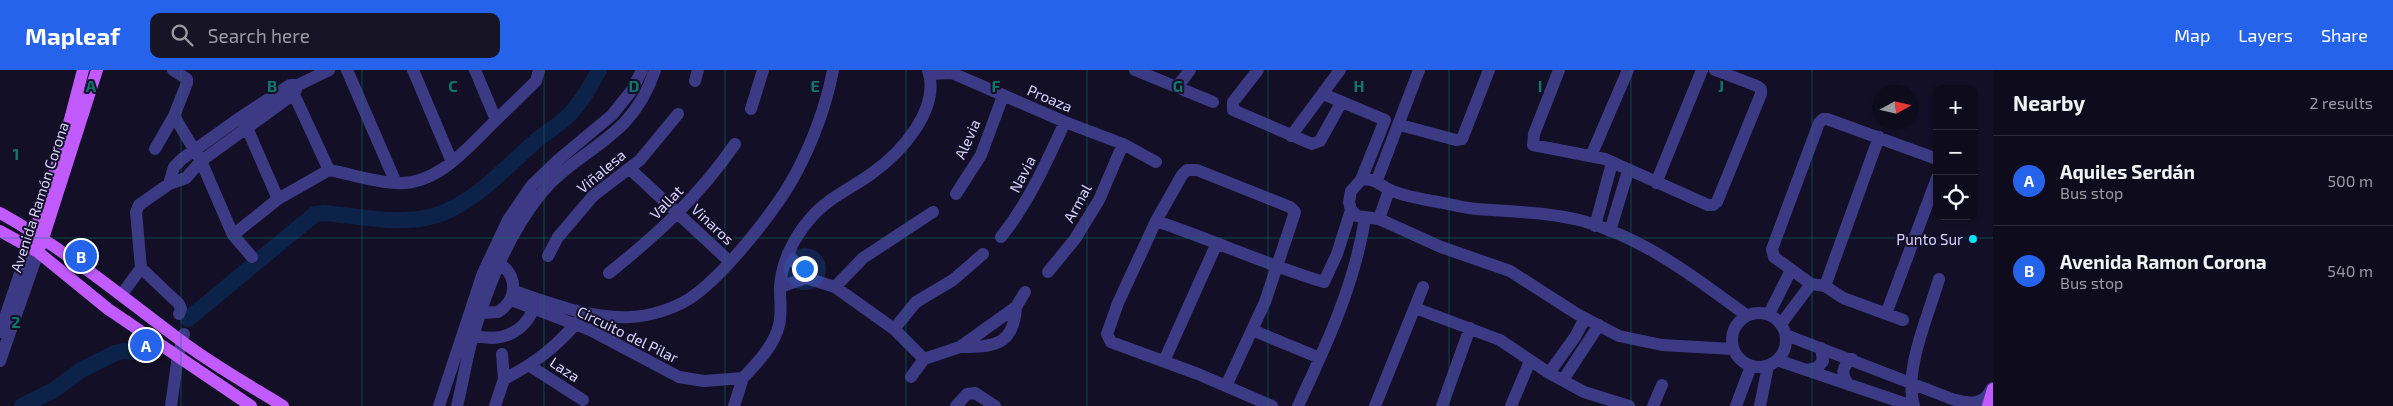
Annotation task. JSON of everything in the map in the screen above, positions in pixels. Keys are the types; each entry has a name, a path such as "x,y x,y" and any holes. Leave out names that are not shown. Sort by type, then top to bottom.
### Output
{"main road":[{"name":"Avenida Ramón Corona","path":"39,235 83,70"},
{"name":"Avenida Ramón Corona","path":"34,250 97,70"},
{"path":"0,213 39,235 138,306 161,316 183,338 283,406"},
{"path":"0,231 34,250 108,309 245,404"},
{"path":"1988,406 1993,387"}],"street":[{"path":"155,149 174,116 187,84 187,79 183,75 173,70"},
{"path":"122,294 141,268 137,207 169,184 186,178 197,155 294,88 329,70"},
{"path":"347,70 396,183"},
{"path":"413,70 452,162"},
{"path":"474,70 496,120"},
{"path":"233,234 278,199 329,170 396,183 414,182 430,178 452,162 536,81 539,70"},
{"path":"439,406 447,380 477,311 508,220 532,185 558,160 612,115 632,90 642,70"},
{"path":"494,261 540,194 569,165 606,139 625,122 644,94 655,70"},
{"path":"752,109 763,70"},
{"name":"Circuito del Pilar","path":"535,304 585,313 633,317 676,306 700,290 729,262 786,190 816,129 833,70"},
{"path":"1134,70 1213,102"},
{"path":"1177,87 1190,70"},
{"path":"1258,70 1233,102 1233,110 1291,136 1312,144 1318,144 1341,103"},
{"path":"1291,136 1340,70"},
{"path":"1377,180 1400,125 1419,70"},
{"path":"1400,125 1462,140 1489,70"},
{"path":"1559,70 1534,134 1533,145 1591,156 1612,163 1708,205 1713,205 1717,202 1761,94 1761,89 1757,86 1715,70"},
{"path":"1591,156 1628,70"},
{"path":"1656,183 1702,70"},
{"path":"734,406 743,378 775,338 782,312 780,287 788,253 809,219 819,209 884,164 906,141 926,108 930,96 928,72"},
{"name":"Proaza","path":"928,72 952,73 1065,122 1123,144 1156,162"},
{"path":"294,88 329,170"},
{"path":"1323,94 1384,120 1361,180 1351,191 1349,202 1351,210 1357,216 1379,219 1441,247 1510,271 1585,318 1619,336 1662,345 1733,349"},
{"name":"Alevia","path":"956,194 981,155 1003,96"},
{"name":"Viñalesa","path":"548,256 558,237 593,196 630,169 652,147 678,114"},
{"path":"174,116 197,155 233,234 252,257"},
{"path":"1903,320 1843,298 1825,286 1811,284 1774,257 1772,249 1819,123 1827,119 1933,158"},
{"path":"244,122 278,199"},
{"name":"Navia","path":"1001,237 1017,217 1036,185 1065,122"},
{"path":"1825,286 1879,138"},
{"name":"Vallat","path":"609,273 644,246 678,214 716,172 735,144"},
{"name":"Armal","path":"1048,272 1075,239 1099,200 1123,144"},
{"path":"1595,226 1612,163"},
{"name":"Vinaros","path":"630,169 729,262"},
{"path":"1226,386 1265,302 1295,216 1294,209 1197,170 1187,170 1182,175 1156,222 1118,303 1106,337 1111,342 1164,361 1272,406"},
{"path":"1610,231 1628,171"},
{"path":"1361,180 1377,180 1389,190 1475,209 1529,211 1582,221 1632,239 1669,259 1746,315"},
{"path":"1886,314 1933,189"},
{"path":"1379,219 1389,190"},
{"path":"1156,222 1217,243 1277,268 1324,282 1337,254 1351,210"},
{"path":"836,287 863,258 933,212"},
{"path":"1298,406 1320,358 1348,286 1358,255 1365,218"},
{"path":"1164,361 1217,243"},
{"name":"Avenida Ramón Corona","path":"0,332 18,282 34,250"},
{"name":"Avenida Ramón Corona","path":"0,361 34,250"},
{"path":"788,253 806,278"},
{"path":"894,329 916,302 953,280 983,254"},
{"path":"477,311 498,312 512,296 510,274 494,261"},
{"path":"141,268 179,304 181,309 179,314"},
{"path":"1769,314 1791,270"},
{"path":"780,287 806,278 836,287 894,329 924,359"},
{"path":"1939,279 1911,371 1910,383 1913,406 1806,370 1773,363 1751,366 1740,360 1733,349 1731,339 1733,329 1738,321 1746,315 1754,313 1769,314 1783,329 1821,348 1910,383 1970,404 1983,401 1993,387"},
{"path":"1760,406 1773,363 1786,344 1783,329 1811,284"},
{"path":"1375,406 1423,287"},
{"path":"960,347 986,347 999,343 1013,329 1016,307 1025,292"},
{"name":"Circuito del Pilar","path":"512,296 535,304 679,377 697,381 743,378"},
{"path":"473,335 486,339 508,336 518,331 525,324 535,304"},
{"path":"911,377 924,359 960,347 1016,307"},
{"path":"1415,308 1500,340 1530,361 1563,380 1588,400 1629,406"},
{"path":"457,406 477,311"},
{"path":"504,378 530,366 546,354 585,313"},
{"path":"1549,373 1575,338 1585,318"},
{"path":"1563,380 1599,325"},
{"path":"1442,406 1470,328"},
{"path":"1252,330 1320,358"},
{"path":"170,406 178,356 183,338"},
{"path":"1806,370 1817,368 1823,361 1821,348"},
{"path":"495,406 504,378 502,354"},
{"path":"1849,385 1844,379 1842,372 1846,363 1852,359"},
{"path":"1511,406 1530,361"},
{"name":"Laza","path":"530,366 583,400"},
{"path":"1728,406 1736,406 1751,366"},
{"path":"447,380 462,384"},
{"path":"1653,406 1662,385"},
{"path":"956,406 961,398 967,394 975,393 995,406"}],"waterway":[{"path":"188,319 315,214 325,213 384,220 419,219 436,215 468,199 483,189 541,137 566,118 582,99 599,70"},
{"path":"22,406 54,390 81,370 115,353 123,351 148,353"}],"place":[{"name":"Punto Sur","path":"1973,239"},
{"name":"Avenida Ramon Corona","path":"81,256"},
{"name":"Aquiles Serdán","path":"146,345"}]}
